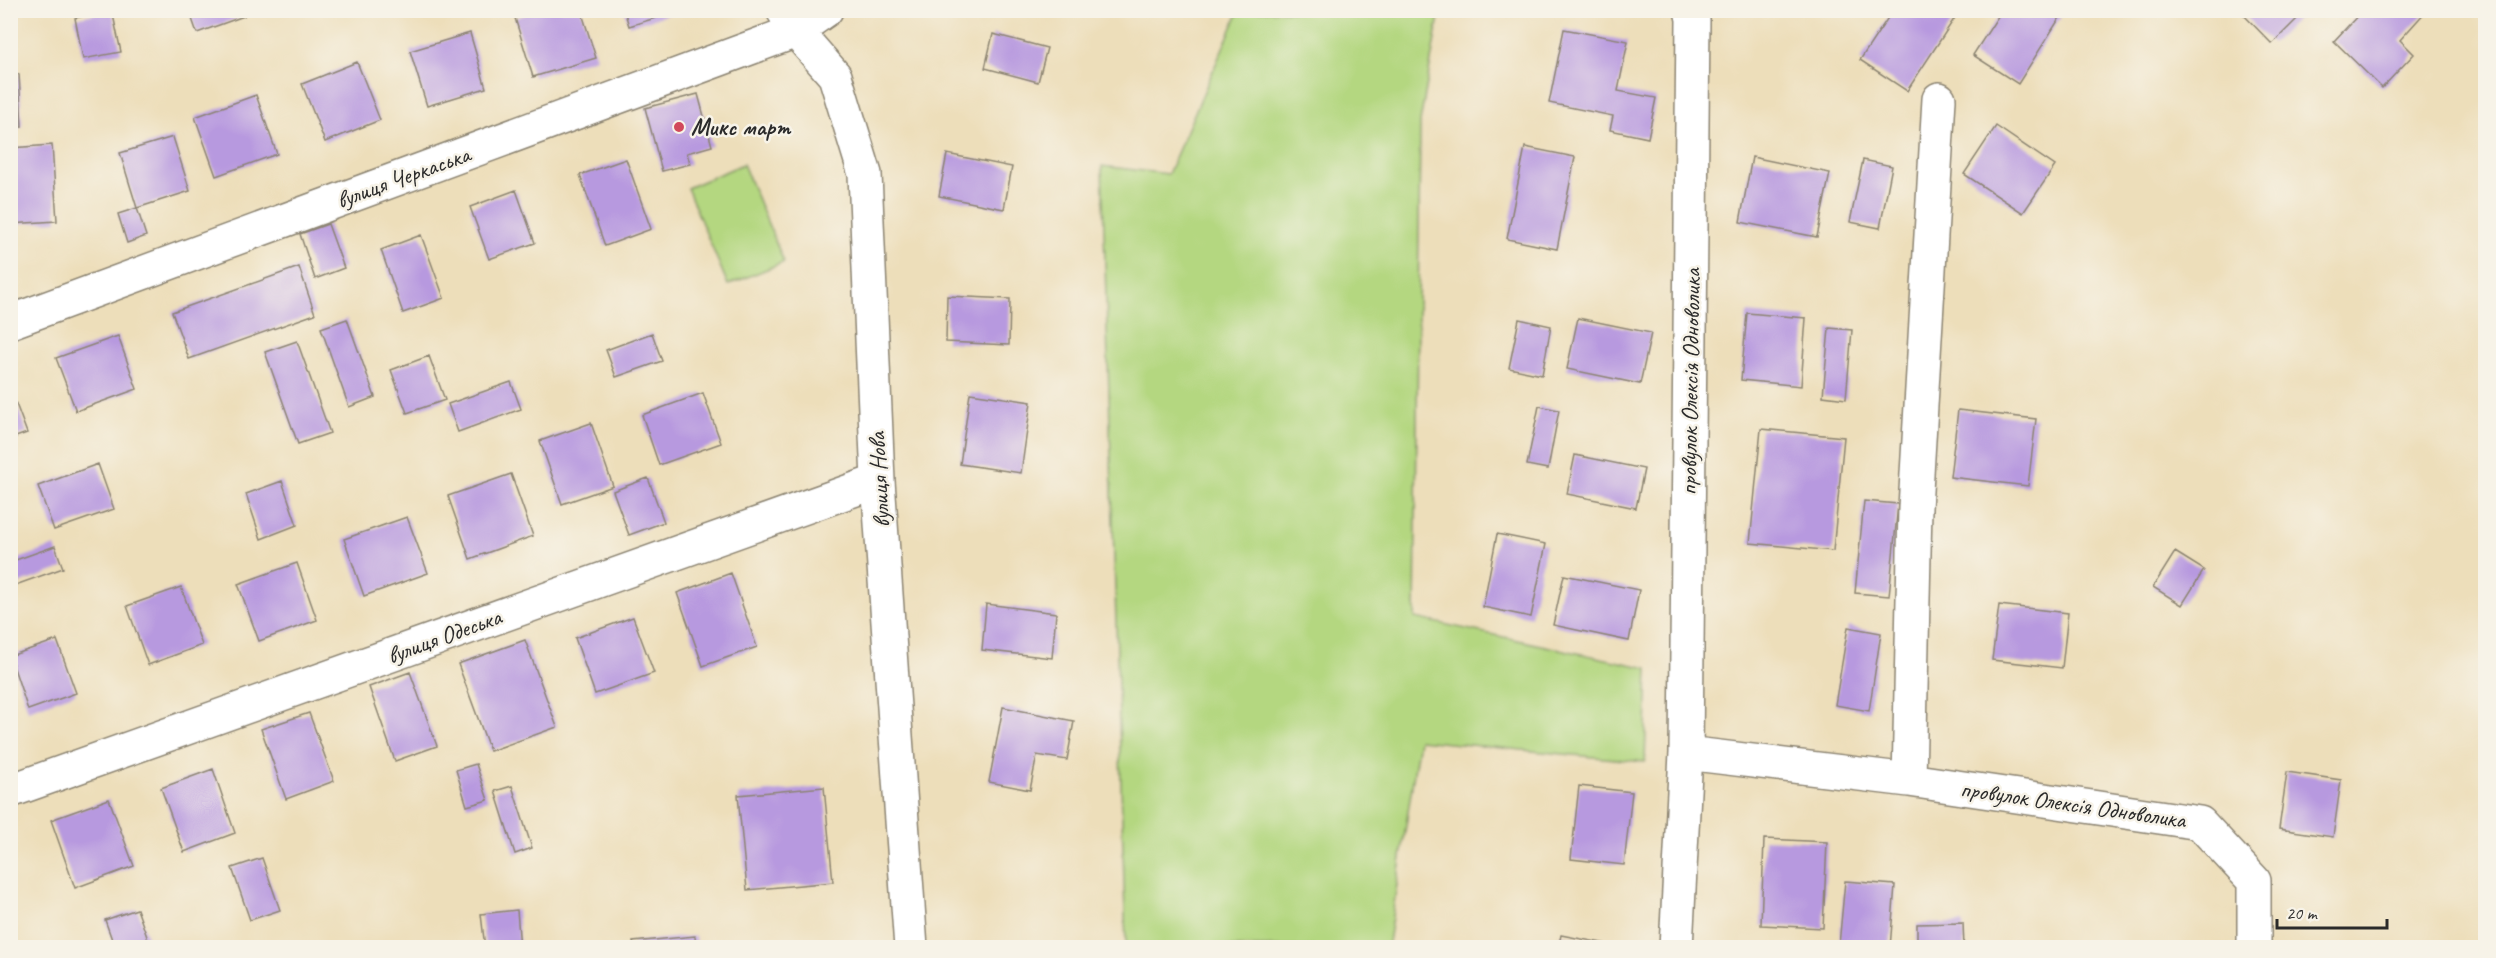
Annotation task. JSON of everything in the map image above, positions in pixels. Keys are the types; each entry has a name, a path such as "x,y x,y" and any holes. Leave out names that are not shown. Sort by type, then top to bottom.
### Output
{"street":[{"path":"789,21 826,10"},
{"name":"провулок Олексія Одноволика","path":"1676,948 1686,753 1694,19 1691,10"},
{"name":"вулиця Черкаська","path":"10,322 789,21"},
{"name":"вулиця Нова","path":"789,21 835,76 865,174 878,481 911,948"},
{"path":"1909,780 1915,508 1939,99"},
{"name":"вулиця Одеська","path":"10,791 878,481"},
{"name":"провулок Олексія Одноволика","path":"1686,753 1909,780 2200,823 2254,881 2254,948"}],"green space":[{"path":"1239,11 1440,11 1420,122 1415,618 1648,668 1645,762 1419,740 1388,943 1397,947 1126,947 1102,166 1168,174"},
{"path":"743,164 784,262 728,285 687,188"}],"building":[{"path":"112,10 121,52 83,59 75,18"},
{"path":"189,10 242,10 244,16 197,33"},
{"path":"540,10 581,10 596,58 533,77 515,18"},
{"path":"624,10 679,10 679,11 629,26"},
{"path":"1893,10 1960,10 1907,91 1860,60"},
{"path":"2002,10 2052,10 2061,16 2018,84 1973,55"},
{"path":"2239,10 2306,10 2272,44"},
{"path":"2363,10 2427,10 2400,40 2414,54 2382,88 2334,41"},
{"path":"1564,29 1628,41 1618,91 1656,98 1648,138 1610,130 1613,116 1549,103"},
{"path":"470,33 486,88 427,106 410,51"},
{"path":"993,34 1047,48 1038,82 985,68"},
{"path":"357,62 380,120 325,142 302,84"},
{"path":"19,74 22,127 10,128 10,75"},
{"name":"Микс март","path":"698,94 712,146 687,153 690,164 662,171 645,108"},
{"path":"256,95 277,154 216,176 195,117"},
{"path":"1996,126 2055,166 2023,213 1964,174"},
{"path":"173,137 190,191 137,208 120,153"},
{"path":"52,145 57,221 10,224 10,148"},
{"path":"1525,147 1575,157 1557,249 1507,239"},
{"path":"947,154 1012,167 1004,209 939,196"},
{"path":"1752,157 1830,173 1817,237 1740,222"},
{"path":"626,159 651,229 605,246 580,175"},
{"path":"1863,160 1892,166 1880,228 1850,222"},
{"path":"516,190 535,243 489,259 470,207"},
{"path":"137,208 146,236 127,243 118,214"},
{"path":"328,224 344,268 315,279 300,234"},
{"path":"421,235 444,298 403,313 381,250"},
{"path":"299,267 315,314 189,359 172,312"},
{"path":"947,296 1010,299 1009,345 946,342"},
{"path":"1747,313 1806,318 1801,386 1741,380"},
{"path":"1578,318 1651,333 1640,384 1567,369"},
{"path":"347,319 375,397 349,407 321,328"},
{"path":"1519,319 1551,326 1542,375 1509,368"},
{"path":"1829,328 1852,330 1846,399 1823,396"},
{"path":"652,333 662,361 616,377 606,350"},
{"path":"118,336 137,389 76,411 56,358"},
{"path":"297,341 330,433 298,444 265,352"},
{"path":"429,356 445,400 407,413 391,370"},
{"path":"511,382 521,409 458,432 448,404"},
{"path":"10,388 27,433 10,439"},
{"path":"703,393 721,443 659,465 642,415"},
{"path":"970,393 1031,402 1021,473 960,464"},
{"path":"1539,406 1559,410 1548,469 1527,465"},
{"path":"1958,410 2036,419 2028,486 1950,477"},
{"path":"591,423 613,486 562,504 540,441"},
{"path":"1761,429 1844,437 1833,551 1750,543"},
{"path":"1575,455 1644,469 1636,508 1567,494"},
{"path":"98,464 114,509 54,530 38,486"},
{"path":"511,474 533,536 470,559 448,496"},
{"path":"648,478 664,522 629,535 613,491"},
{"path":"282,481 297,525 261,539 246,494"},
{"path":"1864,501 1898,504 1889,596 1855,593"},
{"path":"407,517 428,573 364,596 344,539"},
{"path":"1497,534 1546,544 1531,617 1483,607"},
{"path":"55,546 63,568 10,587 10,562"},
{"path":"2175,552 2204,570 2182,605 2153,587"},
{"path":"297,563 317,620 259,641 238,584"},
{"path":"731,573 757,647 703,666 677,593"},
{"path":"1564,575 1639,590 1629,641 1553,625"},
{"path":"181,587 202,645 148,665 127,606"},
{"path":"986,604 1056,613 1052,658 982,650"},
{"path":"1999,605 2068,613 2062,668 1992,660"},
{"path":"633,617 654,673 595,694 575,638"},
{"path":"1848,627 1881,633 1869,711 1835,705"},
{"path":"57,640 76,693 28,710 10,656"},
{"path":"525,640 557,727 490,751 458,664"},
{"path":"410,672 437,746 395,761 369,687"},
{"path":"1003,707 1074,721 1067,760 1037,755 1030,790 989,782"},
{"path":"309,713 334,781 286,799 261,729"},
{"path":"476,764 488,800 467,806 456,770"},
{"path":"213,769 235,833 184,852 161,788"},
{"path":"2287,772 2341,780 2333,837 2279,829"},
{"path":"512,786 532,848 515,854 495,791"},
{"path":"1579,786 1632,792 1624,865 1571,859"},
{"path":"824,787 833,882 747,890 738,795"},
{"path":"109,799 134,866 75,888 51,820"},
{"path":"1764,839 1827,842 1823,928 1761,925"},
{"path":"262,858 280,910 250,920 232,868"},
{"path":"1845,881 1895,885 1890,948 1839,945"},
{"path":"137,909 151,948 115,948 105,920"},
{"path":"517,910 520,948 485,948 481,914"},
{"path":"1963,923 1964,948 1917,948 1917,924"},
{"path":"1561,935 1618,946 1618,948 1558,948"},
{"path":"695,936 696,948 634,948 633,942"}],"place":[{"name":"Микс март","path":"679,127"}]}
